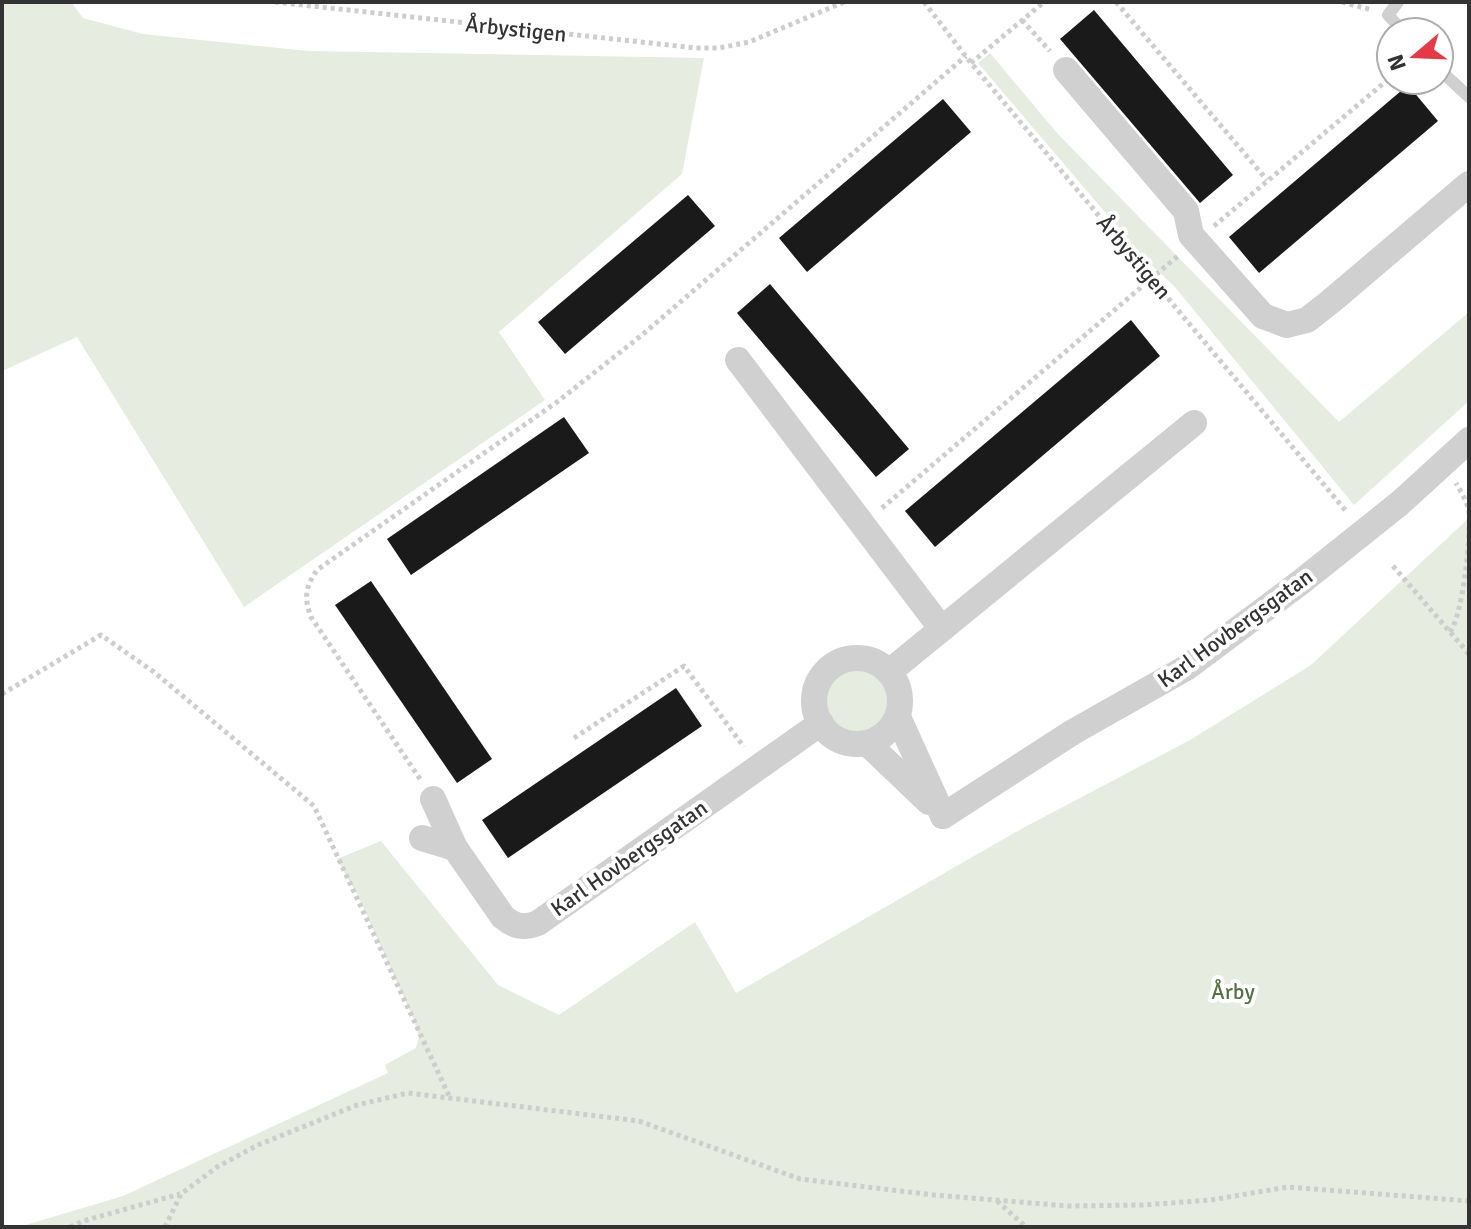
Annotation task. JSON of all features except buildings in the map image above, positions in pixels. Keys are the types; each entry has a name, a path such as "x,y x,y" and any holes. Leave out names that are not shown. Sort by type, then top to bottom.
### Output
{"street":[{"path":"1066,70 1186,211 1191,235 1247,301 1263,316 1287,325 1307,320 1469,184"},
{"path":"738,360 941,628"},
{"path":"889,672 1194,423"},
{"name":"Karl Hovbergsgatan","path":"943,816 1073,732 1186,668 1400,503 1469,440"},
{"path":"857,657 870,659 889,672 899,688 901,702 898,717 891,729 880,738 851,744 835,738 821,723 814,702 815,688 831,666 857,657"},
{"path":"898,717 943,816"},
{"name":"Karl Hovbergsgatan","path":"433,799 455,848 503,917 513,925 528,927 538,923 821,723"},
{"path":"867,743 943,816"},
{"path":"422,838 455,848"}],"lane":[{"path":"1388,15 1398,2"}],"path":[{"name":"Årbystigen","path":"275,2 719,48 749,42 844,2"},
{"name":"Årbystigen","path":"924,2 971,63 1346,511"},
{"path":"971,63 1044,2"},
{"path":"1116,2 1267,180"},
{"path":"1342,2 1388,15"},
{"path":"1022,20 1066,70"},
{"path":"433,799 311,617 305,601 307,583 317,570 557,402 642,335 966,56"},
{"path":"863,524 1375,90"},
{"path":"1443,464 1465,498 1469,513 1469,536 1458,616 1450,632"},
{"path":"1393,566 1469,654"},
{"path":"2,694 101,635 154,672 314,806 450,1098"},
{"path":"574,738 684,666 759,767"},
{"path":"70,1227 181,1194 217,1167 258,1145 357,1105 408,1093 639,1121 800,1179 996,1200 1068,1206 1143,1205 1211,1200 1288,1187 1469,1201"},
{"path":"165,1227 181,1194"},
{"path":"996,1200 1026,1227"}],"green space":[{"path":"2,2 71,2 83,18 143,34 308,51 704,58 682,174 499,332 545,400 244,607 77,337 2,371"},
{"path":"990,53 1057,133 1339,422 1469,312 1469,401 1354,505 1174,286 1144,258 978,63"},
{"name":"Årby","path":"1469,518 1469,1227 19,1227 123,1196 388,1073 385,1065 416,1048 419,1037 414,1020 358,896 337,859 381,841 498,985 559,1015 695,922 736,993 1023,828 1190,740 1311,665"},
{"path":"857,666 882,676 892,701 882,726 857,736 832,726 822,701 832,676"}]}
